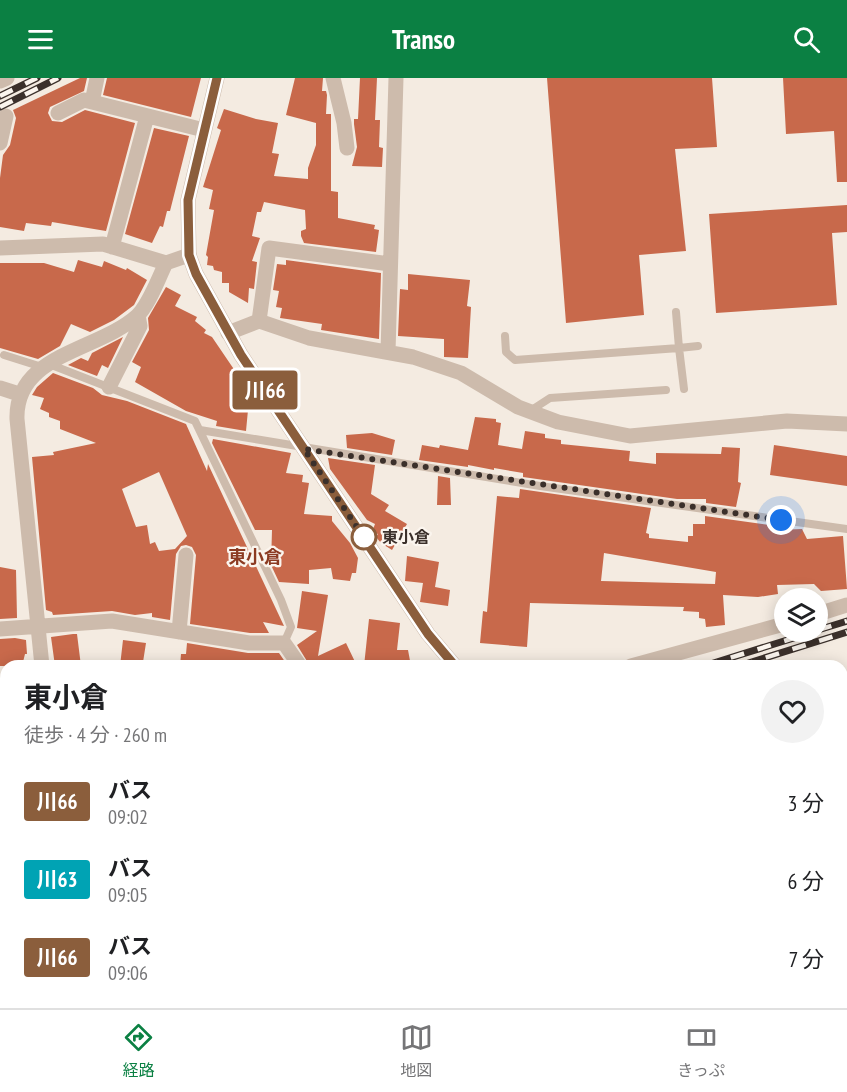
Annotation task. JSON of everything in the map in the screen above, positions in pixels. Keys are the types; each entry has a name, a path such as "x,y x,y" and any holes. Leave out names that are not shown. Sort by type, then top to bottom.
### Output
{"street":[{"path":"0,81 6,78"},
{"path":"92,102 98,78"},
{"path":"217,78 188,200 189,255 196,274 228,333 304,449 428,634 450,660"},
{"path":"333,78 344,123 347,148"},
{"path":"387,352 396,78"},
{"path":"58,113 84,100 204,130"},
{"path":"0,143 6,116"},
{"path":"112,247 147,116"},
{"path":"0,248 82,243 112,247 166,263 189,255"},
{"path":"259,321 269,248 390,264"},
{"path":"41,660 17,419 20,394 36,371 138,315 166,263"},
{"path":"109,387 140,326 138,315"},
{"path":"228,333 259,321 309,338 387,352 461,373 530,411 558,422 630,436 787,421 847,423"},
{"path":"0,388 20,394"},
{"path":"179,632 186,555"},
{"path":"0,629 112,621 249,643 284,643 296,660"},
{"path":"678,659 714,645 774,627"}],"lane":[{"path":"676,312 684,389"},
{"path":"505,336 506,352 515,360 698,346"},
{"path":"4,355 109,387 195,421 281,600 291,627 284,643"},
{"path":"530,411 550,398 666,390"},
{"path":"200,430 304,449 847,529"}],"building":[{"path":"80,78 87,78 84,91 50,107 48,113 52,121 62,122 85,110 135,123 106,231 52,222 51,226 26,223 24,231 0,227 0,178 3,155 10,145 16,118 13,110"},
{"path":"107,78 201,78 191,117 103,95"},
{"path":"295,78 323,78 322,91 326,91 327,95 326,114 331,114 331,191 338,192 338,218 375,225 374,229 379,230 376,252 304,243 301,231 306,229 305,210 264,202 261,212 257,212 252,236 260,238 252,261 257,262 254,289 249,288 248,303 229,292 229,283 222,283 222,272 207,265 206,255 214,210 209,209 213,190 203,187 221,130 217,128 224,109 278,123 272,153 279,154 274,176 308,179 308,168 316,145 316,123 286,115"},
{"path":"360,78 377,78 375,120 380,120 379,147 383,148 382,167 352,166 357,147 354,119 358,119"},
{"path":"547,78 712,78 717,147 675,149 686,251 639,255 644,315 566,323"},
{"path":"783,78 847,78 847,182 837,182 834,131 786,134"},
{"path":"154,128 189,136 170,211 167,211 163,227 160,226 152,243 125,234"},
{"path":"847,205 847,232 832,233 837,305 716,313 709,214"},
{"path":"78,260 102,267 104,261 126,270 127,268 147,280 134,305 114,320 90,332 71,324 60,346 38,359 0,348 0,263 44,263 74,272"},
{"path":"286,260 381,273 379,339 321,330 322,324 280,318 282,308 276,307 279,291 273,290 277,264 286,265"},
{"path":"408,274 470,280 467,306 471,307 468,358 444,357 444,339 398,336 400,289 408,290"},
{"path":"166,287 181,295 175,306 197,317 195,321 206,330 204,333 212,337 248,390 242,409 248,410 246,431 216,426 217,421 186,411 135,382 141,367 132,362 149,330 148,318"},
{"path":"123,337 108,368 102,365 97,376 68,365 81,358 88,361 92,353"},
{"path":"53,373 93,388 102,395 127,401 186,424 207,471 208,464 284,626 263,622 269,633 250,633 190,624 196,555 192,547 186,545 181,546 176,554 170,620 152,617 152,613 135,615 112,611 53,615 52,612 46,610 32,457 54,455 53,452 96,443 60,429 60,421 49,417 49,413 40,409 44,398 32,395 37,387","holes":["159,472 187,536 175,549 159,551 155,542 150,544 147,525 136,527 122,489"]},
{"path":"475,417 496,419 496,422 501,423 498,445 522,449 525,431 545,434 545,438 561,440 561,444 630,451 629,461 656,464 656,453 721,454 722,447 740,448 738,482 741,483 736,507 706,503 706,499 677,499 523,477 523,473 494,468 494,470 419,460 422,445 439,448 440,445 468,450"},
{"path":"372,433 395,440 392,455 347,448 346,435"},
{"path":"213,439 291,453 286,473 303,475 302,482 309,483 304,514 332,516 332,521 350,543 358,558 356,573 352,573 350,581 333,579 331,568 309,570 309,584 279,582 271,565 272,530 255,530 212,443"},
{"path":"774,445 847,456 847,486 770,475"},
{"path":"328,458 375,465 371,494 389,505 385,511 407,524 392,550 381,543 376,537 378,534 372,532 375,524 367,520 330,469"},
{"path":"438,476 450,478 451,505 437,505"},
{"path":"520,489 651,508 646,533 649,534 649,538 688,542 688,536 693,536 693,524 705,524 705,516 777,526 777,530 802,529 807,539 843,536 847,589 828,590 828,588 818,588 814,584 777,585 777,588 774,588 774,595 758,597 723,595 725,625 706,627 705,619 699,618 699,612 683,611 684,607 530,603 527,647 480,643 483,611 487,612 497,496 519,498","holes":["604,553 716,572 715,584 601,581"]},
{"path":"407,556 439,562 435,587 450,590 448,606 420,602 423,583 405,581"},
{"path":"0,567 16,570 17,618 0,619"},
{"path":"302,591 328,595 318,656 346,643 354,660 306,660 297,645 317,631 297,628"},
{"path":"369,619 400,623 397,650 408,650 410,660 365,660"},
{"path":"77,634 80,660 54,660 51,637"},
{"path":"0,639 26,640 27,654 24,660 0,660"},
{"path":"123,640 146,643 143,660 121,660"},
{"path":"187,643 248,653 279,653 284,660 180,660 181,654 186,654"}],"railway":[{"path":"0,96 37,78"},
{"path":"0,107 58,78"},
{"path":"828,627 847,621"},
{"path":"758,660 847,632"},
{"path":"723,660 781,642"}],"bus line":[{"name":"川66","path":"217,78 188,200 189,255 196,274 241,355 428,634 449,660"}],"place":[{"name":"東小倉","path":"364,537"}],"district":[{"name":"東小倉","path":"255,556"}],"route":[{"path":"364,537 369,545 304,449 540,486 781,520"}]}
